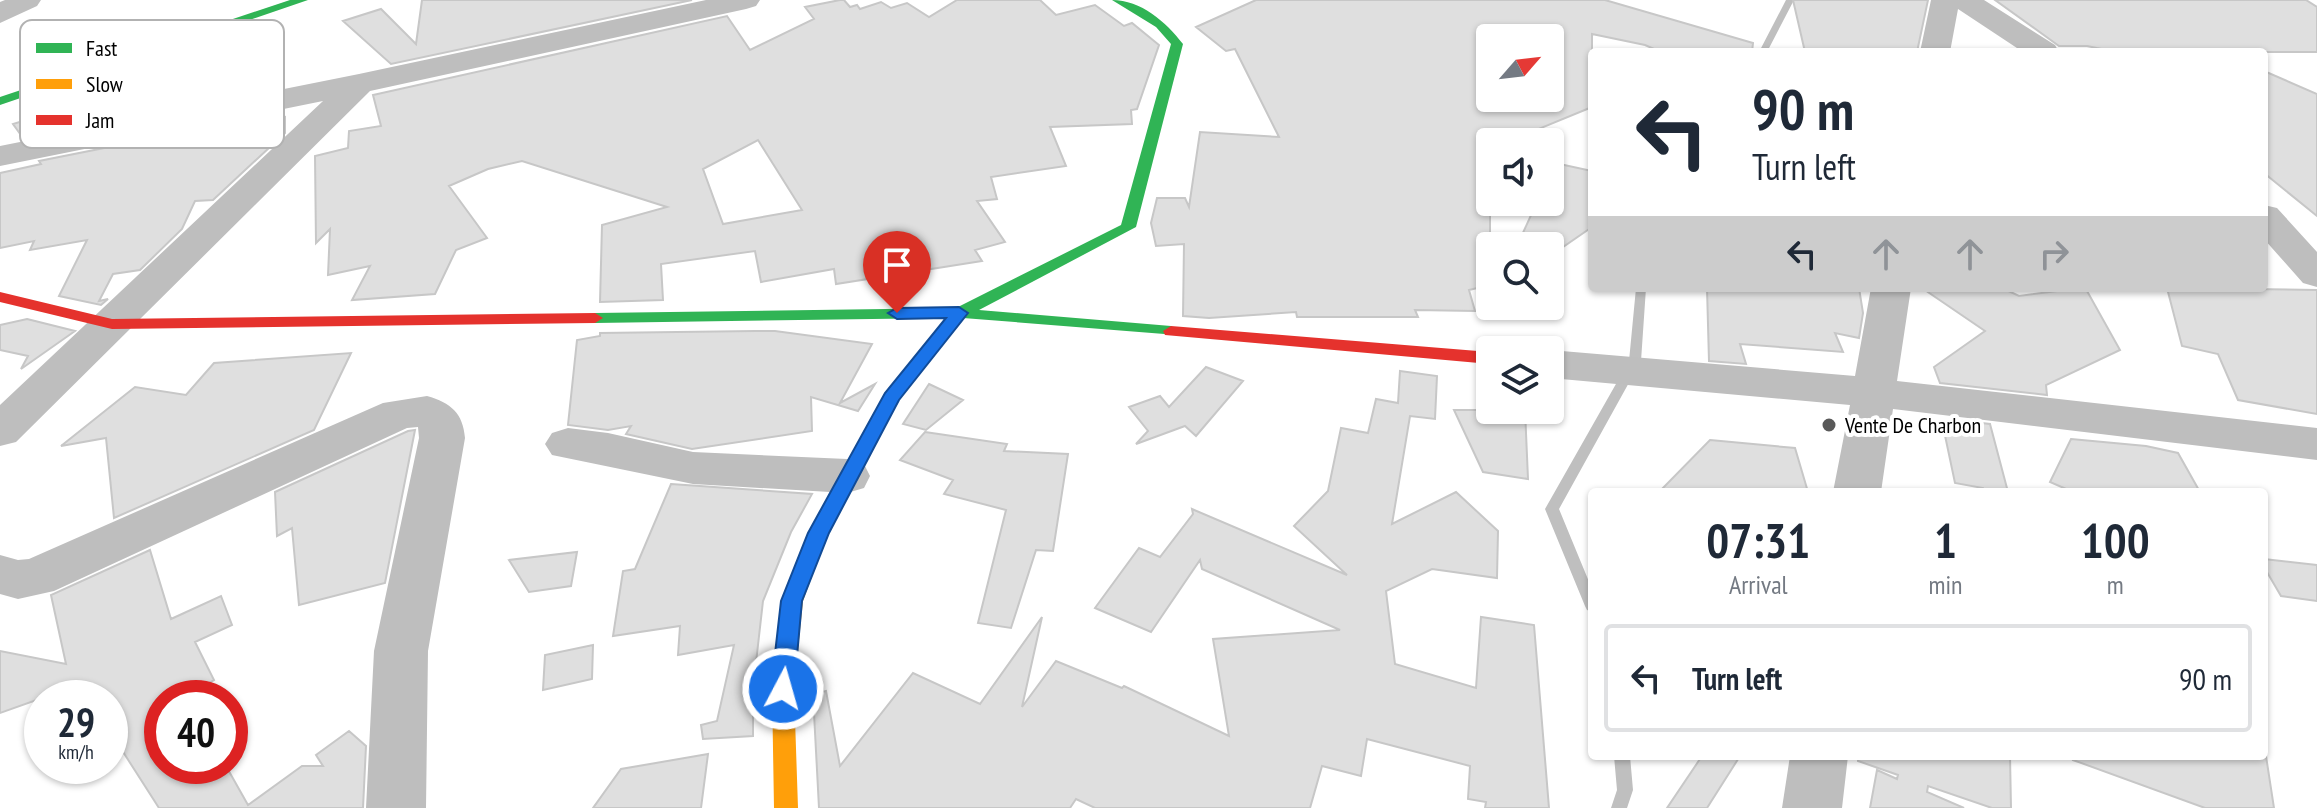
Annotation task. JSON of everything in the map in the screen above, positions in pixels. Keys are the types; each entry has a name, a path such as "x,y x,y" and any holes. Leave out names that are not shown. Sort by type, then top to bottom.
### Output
{"street":[{"path":"0,14 27,0"},
{"path":"195,20 258,0"},
{"path":"242,20 302,0"},
{"path":"284,99 746,0"},
{"path":"786,808 783,689 792,601 818,533 891,397 959,313 1128,227 1177,44 1160,24 1118,0"},
{"path":"1936,48 1945,0"},
{"path":"1964,0 2038,48"},
{"path":"0,82 20,76"},
{"path":"0,431 359,84"},
{"path":"0,101 20,94"},
{"path":"0,156 40,148"},
{"path":"2268,220 2317,275"},
{"path":"1858,488 1871,392 1890,292"},
{"path":"0,297 112,324 959,313 1476,357"},
{"path":"1564,365 1871,392 2317,444"},
{"path":"0,574 18,580 36,577 399,414 427,411 441,422 442,438 401,651 396,808"},
{"path":"568,444 608,449 693,468 847,476"},
{"path":"1812,808 1818,760"}],"building":[{"path":"422,0 692,0 391,64 343,21 381,9 416,44"},
{"path":"840,0 850,7 857,5 860,9 881,2 891,8 907,3 929,17 957,0 1040,0 1056,15 1095,5 1124,26 1132,23 1159,45 1137,109 1131,110 1132,124 1050,127 1066,166 991,177 997,199 977,201 1005,242 975,250 982,261 836,284 834,269 761,282 755,251 661,264 663,300 600,302 602,225 667,207 522,161 488,169 449,186 487,238 456,250 435,294 352,300 370,266 328,275 330,229 316,243 315,156 348,148 349,131 381,126 373,95 727,16 750,50 814,19 805,7","holes":["758,140 802,210 723,224 703,169"]},
{"path":"1256,0 1605,0 1753,43 1752,48 1652,48 1592,34 1592,48 1588,48 1588,109 1541,128 1476,128 1476,216 1490,216 1490,232 1476,232 1476,288 1469,290 1475,311 1415,310 1418,317 1297,317 1296,312 1209,318 1183,316 1184,244 1156,246 1151,223 1157,198 1185,198 1189,207 1200,132 1279,137 1235,49 1226,51 1196,27"},
{"path":"1793,0 1928,0 1918,48 1804,48"},
{"path":"1995,0 2306,0 2317,7 2317,52 2268,52 2268,48 2059,46"},
{"path":"2268,73 2317,94 2317,216 2268,176"},
{"path":"20,122 20,134 13,124"},
{"path":"104,148 269,148 213,200 195,201 182,229 140,270 113,274 99,301 108,299 101,305 59,296 87,240 30,250 34,241 0,248 0,173 41,164 39,161"},
{"path":"1564,165 1588,170 1588,230 1564,246 1564,232 1523,232 1531,216 1564,216"},
{"path":"2317,290 2317,414 2238,400 2218,354 2182,346 2168,292"},
{"path":"1707,292 1860,292 1863,313 1859,338 1835,333 1843,352 1740,344 1746,364 1709,361"},
{"path":"1928,292 2010,292 2019,296 2088,292 2120,350 2046,385 2047,395 1940,383 1934,367 1985,331"},
{"path":"27,319 75,331 21,369 28,356 0,350 0,325"},
{"path":"775,331 872,344 840,403 875,384 858,411 811,397 812,431 692,449 626,434 631,426 608,430 568,425 577,340 600,336 600,333"},
{"path":"351,353 314,430 114,518 106,438 61,446 135,387 186,395 214,363"},
{"path":"1206,367 1243,381 1196,436 1185,426 1136,444 1148,431 1129,407 1160,396 1169,407"},
{"path":"1400,371 1437,376 1435,419 1410,416 1392,524 1456,492 1498,531 1497,578 1432,569 1386,591 1395,664 1476,688 1481,617 1534,625 1549,808 1485,808 1486,802 1468,799 1470,766 1367,739 1361,776 1322,766 1310,808 1095,808 1076,799 1070,808 819,808 813,694 826,691 840,766 913,673 980,704 1042,617 1022,707 1056,661 1122,688 1124,686 1229,736 1213,639 1340,630 1202,569 1200,560 1151,632 1095,608 1139,548 1160,557 1193,514 1192,509 1347,575 1294,526 1328,491 1341,428 1368,433 1376,399 1398,403"},
{"path":"929,384 963,400 926,430 903,424"},
{"path":"1454,410 1476,410 1476,424 1526,424 1528,479 1483,472"},
{"path":"1955,420 1990,424 2007,488 1955,483 1943,426 1959,429"},
{"path":"415,430 385,583 299,605 292,528 277,536 275,492"},
{"path":"925,432 1007,444 1004,451 1068,454 1053,551 1036,550 1011,628 978,623 1006,510 944,494 953,480 900,460"},
{"path":"2071,439 2146,446 2178,453 2198,488 2064,488 2050,482"},
{"path":"1710,440 1795,448 1807,488 1663,488"},
{"path":"671,484 812,494 791,532 763,601 753,689 753,736 703,739 701,725 717,721 734,645 678,655 680,626 613,636 623,571 635,569"},
{"path":"150,550 171,619 221,596 232,625 195,642 214,680 144,680 144,784 236,784 248,805 302,766 323,766 316,755 349,731 366,746 363,808 159,808 128,760 128,680 24,680 24,704 0,713 0,651 66,664 51,595"},
{"path":"577,552 571,586 529,592 509,560"},
{"path":"2268,559 2317,565 2317,601 2281,596 2268,574"},
{"path":"593,645 592,679 543,690 545,655"},
{"path":"708,754 701,808 593,808 621,769"},
{"path":"1699,760 1737,760 1707,808 1667,808"},
{"path":"2010,760 2011,808 1992,808 1928,786 1927,792 1964,808 1870,808 1877,770 1897,779 1898,775 1858,761"},
{"path":"2073,760 2267,760 2274,808 2205,808"}],"waterway":[{"path":"1765,48 1790,0"},
{"path":"1588,596 1552,509 1635,361 1641,292"},
{"path":"1619,808 1625,790 1622,760"}],"traffic: fast":[{"path":"242,20 302,0"},
{"path":"881,416 891,397 959,313 1128,227 1177,44 1160,24 1118,0"},
{"path":"0,101 20,94"},
{"path":"595,318 959,313 1171,331"}],"traffic: slow":[{"path":"786,808 783,689 792,601 818,533 881,416"}],"traffic: jam":[{"path":"0,297 112,324 595,318"},
{"path":"1171,331 1476,357"}],"place":[{"name":"Vente De Charbon","path":"1829,425"}],"route":[{"path":"783,689 792,601 818,533 891,397 959,313 897,313"}]}
